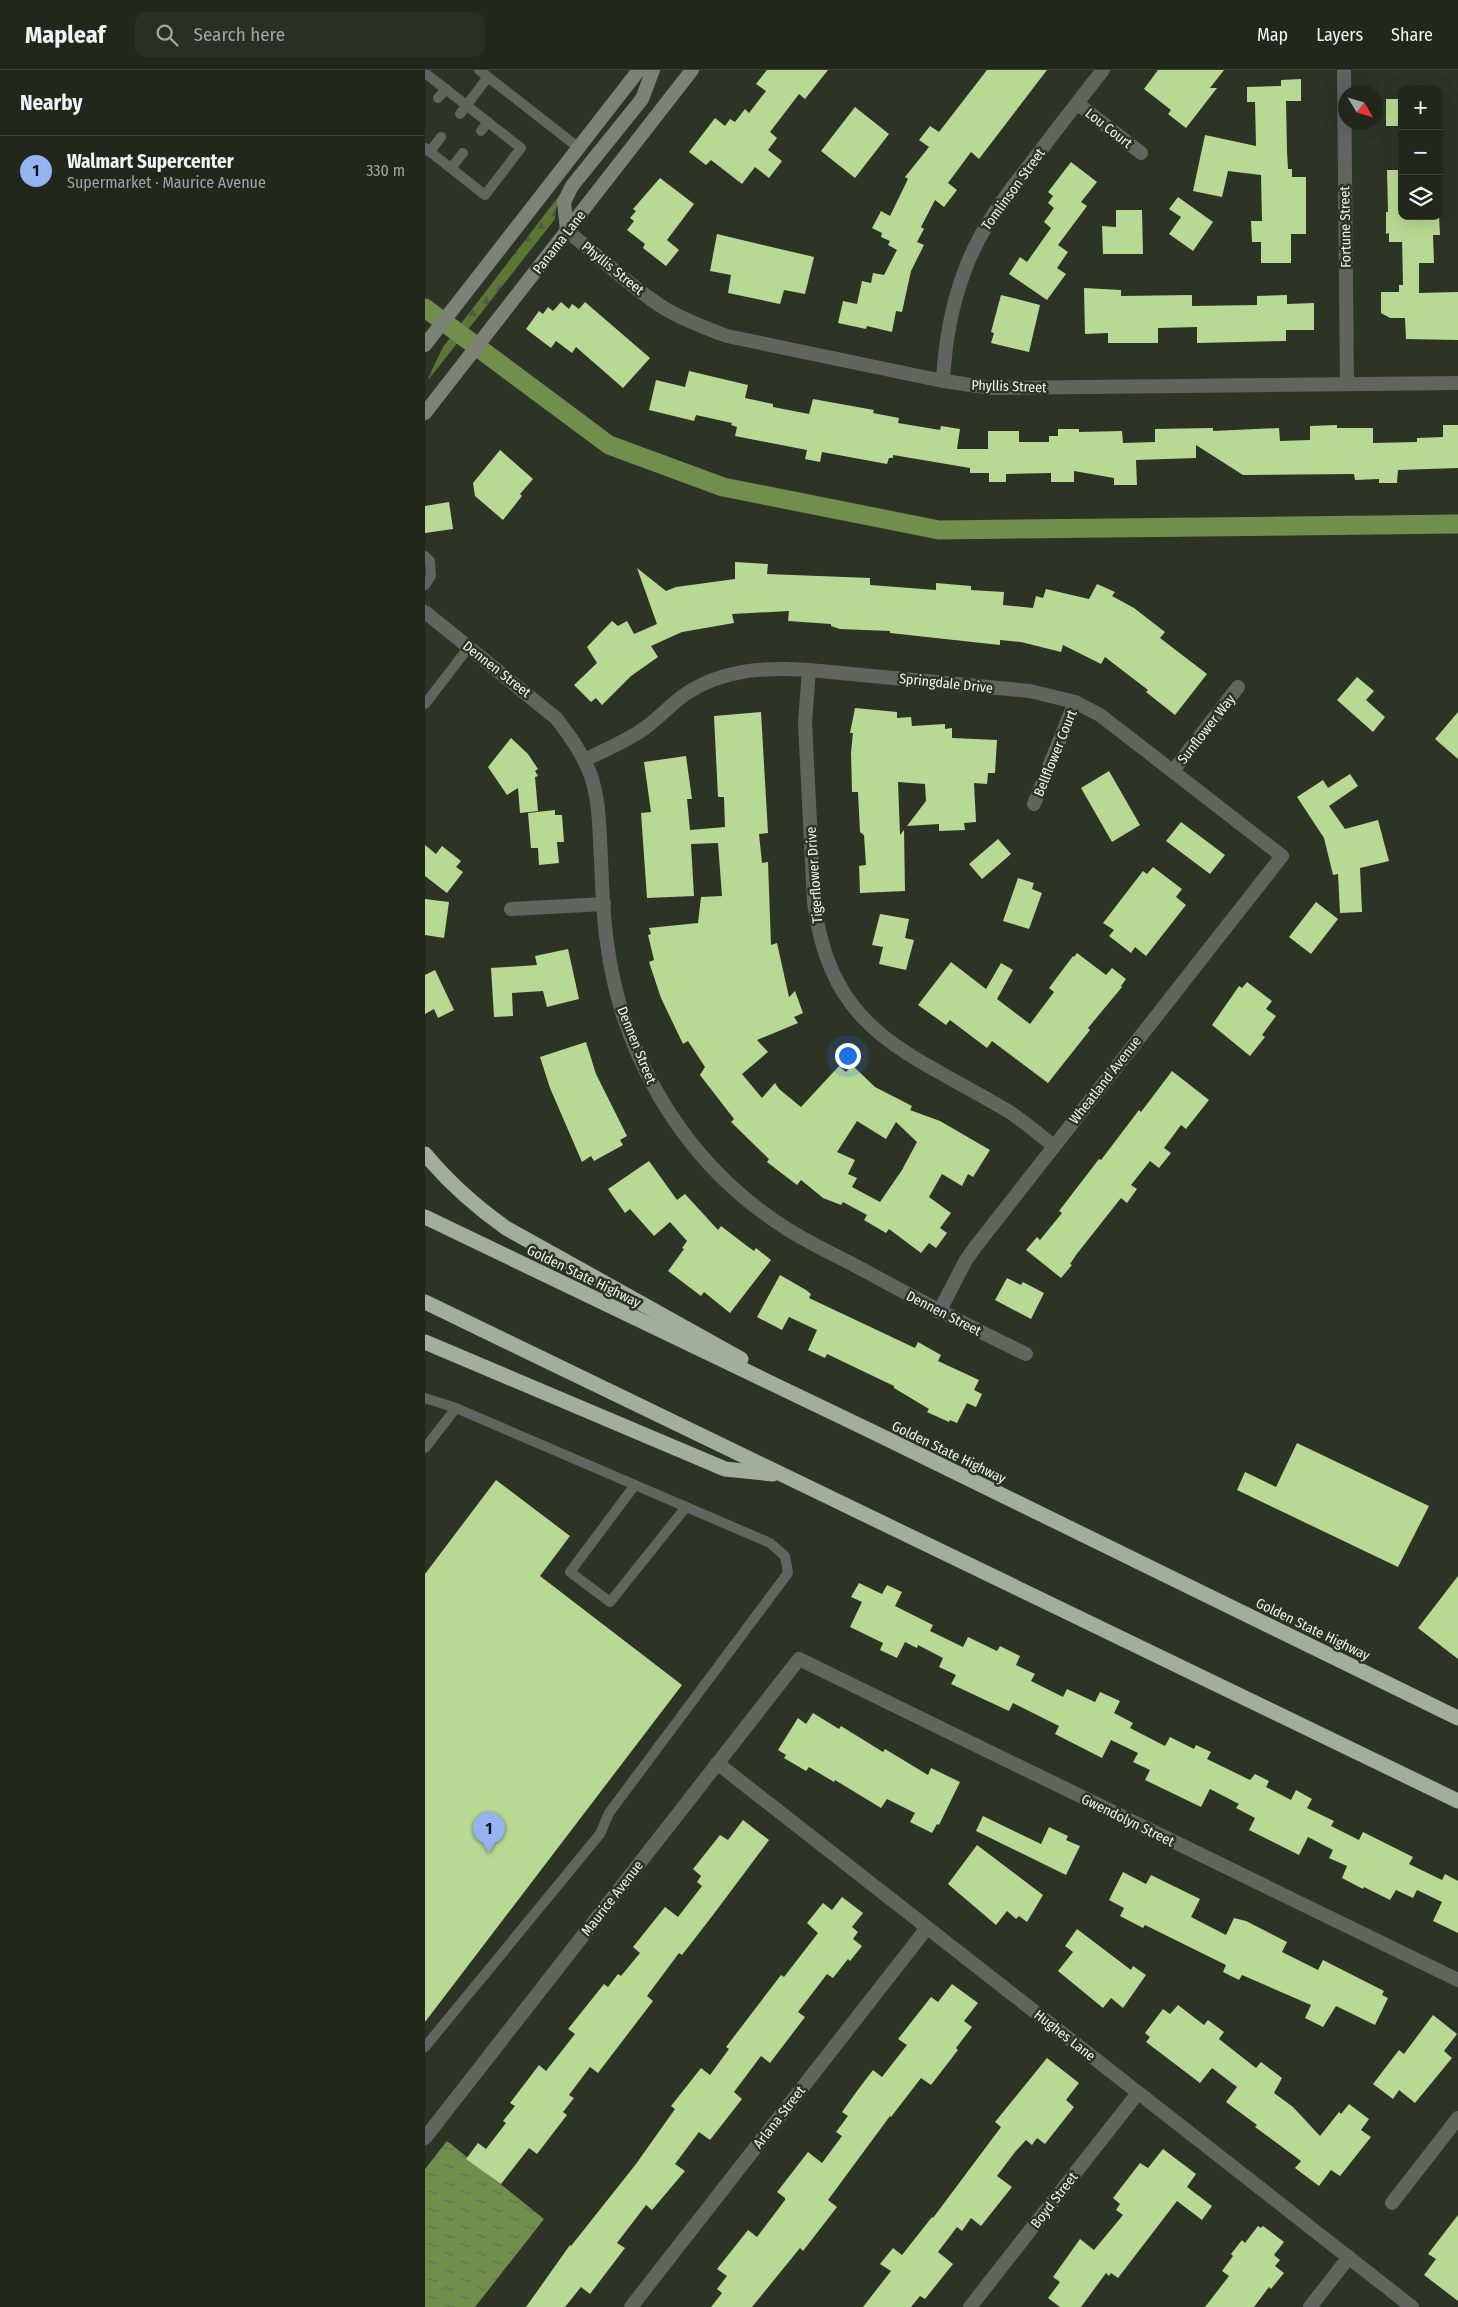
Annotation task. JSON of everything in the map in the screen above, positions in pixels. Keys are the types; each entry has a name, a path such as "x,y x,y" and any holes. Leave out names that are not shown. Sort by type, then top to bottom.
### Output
{"highway":[{"path":"425,1154 444,1177 473,1204 506,1228 873,1432"},
{"name":"Golden State Highway","path":"425,1217 873,1432 1458,1718"},
{"path":"425,1302 1458,1802"},
{"path":"425,1342 725,1469 783,1475"}],"main road":[{"path":"426,344 639,70"},
{"path":"567,231 564,202 572,186 641,100 653,70"},
{"name":"Panama Lane","path":"425,412 692,70"}],"street":[{"name":"Tomlinson Street","path":"943,381 945,346 953,307 964,270 981,234 1001,201 1103,70"},
{"name":"Fortune Street","path":"1344,70 1347,384"},
{"name":"Lou Court","path":"1077,103 1141,153"},
{"name":"Phyllis Street","path":"567,231 650,298 696,325 727,336 943,381 991,388 1458,383"},
{"name":"Dennen Street","path":"425,612 556,718 572,738 584,760 592,778 598,806 607,942 614,983 641,1062 657,1093 680,1128 707,1161 736,1191 786,1229 939,1312 1026,1354"},
{"name":"Springdale Drive","path":"584,760 628,739 647,727 687,694 722,676 750,669 775,667 1030,691 1075,702 1101,715 1281,856"},
{"name":"Tigerflower Drive","path":"809,670 805,722 814,902 818,932 823,950 839,986 854,1008 874,1030 897,1048 1010,1113 1054,1146"},
{"name":"Sunflower Way","path":"1173,770 1238,687"},
{"name":"Bellflower Court","path":"1034,804 1075,702"},
{"name":"Wheatland Avenue","path":"939,1312 966,1260 1281,856"},
{"path":"511,909 604,904"},
{"name":"Maurice Avenue","path":"425,2138 799,1659"},
{"name":"Gwendolyn Street","path":"799,1659 1458,1980"},
{"name":"Hughes Lane","path":"717,1763 1413,2307"},
{"name":"Arlana Street","path":"631,2307 927,1928"},
{"name":"Boyd Street","path":"971,2307 1138,2093"},
{"path":"1392,2203 1458,2118"},
{"path":"1310,2307 1349,2257"}],"lane":[{"path":"479,70 579,148"},
{"path":"425,73 445,89 463,110 488,122 521,148 485,195 427,150 441,137"},
{"path":"463,110 488,78"},
{"path":"438,98 445,89"},
{"path":"481,131 488,122"},
{"path":"451,168 463,153"},
{"path":"425,556 429,560 431,576 425,585"},
{"path":"425,704 469,647"},
{"path":"425,1398 456,1408 770,1543 785,1556 787,1573 609,1813 600,1834 425,2047"},
{"path":"425,1448 456,1408"},
{"path":"635,1485 570,1572 610,1602 686,1507"}],"green space":[{"path":"572,179 556,208 555,219 429,379 443,347"}],"water":[{"path":"447,2141 544,2219 475,2307 425,2307 425,2169"}],"building":[{"path":"767,70 828,70 805,99 799,94 770,132 777,138 768,150 782,161 769,178 755,167 742,184 711,160 706,165 689,152 715,118 725,126 730,119 735,122 745,109 749,113 766,91 756,84"},
{"path":"987,70 1047,70 979,159 971,152 948,183 957,190 944,207 935,200 921,227 924,229 917,242 924,245 911,271 902,312 896,311 892,332 867,326 866,329 838,323 843,301 857,304 862,281 871,283 873,273 884,275 897,250 888,245 890,241 881,237 882,233 872,228 881,211 890,216 908,179 905,177 929,147 919,140 930,126 939,132"},
{"path":"1158,70 1224,70 1210,88 1217,88 1186,128 1168,114 1171,110 1144,89"},
{"path":"1301,79 1301,101 1286,101 1287,151 1288,169 1292,169 1292,177 1306,177 1306,234 1291,234 1291,263 1261,263 1261,242 1252,242 1251,221 1262,221 1261,175 1228,171 1222,197 1193,191 1205,135 1256,146 1255,102 1247,102 1247,87 1281,86 1281,80"},
{"path":"1386,99 1398,99 1398,126 1386,126"},
{"path":"855,107 889,134 855,178 821,151"},
{"path":"1071,162 1097,182 1081,202 1087,206 1058,245 1068,252 1057,268 1066,274 1047,300 1009,274 1020,257 1027,262 1051,228 1044,222 1054,208 1048,203 1053,196 1048,192"},
{"path":"1387,170 1398,170 1398,220 1439,220 1440,235 1433,235 1434,263 1419,263 1419,293 1458,292 1458,340 1406,339 1405,318 1390,318 1381,313 1381,292 1399,292 1399,285 1403,285 1402,236 1402,242 1389,242 1389,233 1386,234 1386,212 1388,212"},
{"path":"660,178 694,204 667,240 679,250 666,266 643,248 645,244 627,230 634,221 630,218 636,211 633,209"},
{"path":"1178,197 1213,222 1193,251 1169,234 1181,217 1169,209"},
{"path":"1116,210 1142,210 1143,254 1103,254 1102,226 1116,227"},
{"path":"717,234 814,257 805,294 784,290 780,304 728,293 731,275 710,271"},
{"path":"1084,288 1121,290 1121,296 1192,295 1192,306 1257,305 1257,296 1287,295 1287,304 1314,303 1314,330 1286,330 1286,341 1197,343 1197,327 1158,328 1158,343 1108,343 1108,333 1085,334"},
{"path":"1001,295 1040,305 1029,352 991,343 994,333 991,332"},
{"path":"561,302 569,309 572,304 579,309 585,302 650,358 623,388 576,347 572,353 556,341 551,348 526,329 539,311 543,314 548,307 553,311"},
{"path":"689,371 748,385 745,398 773,404 773,407 809,414 813,399 874,410 873,413 899,418 898,423 940,430 941,426 960,429 957,449 988,449 988,431 1019,431 1019,442 1049,442 1049,436 1058,436 1058,429 1079,429 1079,432 1122,431 1123,443 1155,442 1155,429 1213,428 1213,431 1279,428 1280,441 1310,440 1310,426 1337,425 1337,428 1373,428 1373,443 1417,442 1417,438 1443,437 1443,425 1458,425 1458,468 1398,470 1397,483 1379,483 1379,479 1355,480 1354,474 1243,475 1196,445 1196,458 1136,460 1137,485 1114,485 1114,478 1074,471 1074,482 1051,482 1051,473 1006,474 1006,482 989,482 989,473 970,473 970,468 893,455 893,458 889,458 887,464 822,452 820,462 805,459 807,450 735,436 737,427 731,425 732,423 696,415 694,421 649,410 656,380 685,387"},
{"path":"500,450 533,479 520,494 522,496 503,520 475,496 473,483"},
{"path":"449,502 453,529 425,533 425,506"},
{"path":"735,562 768,564 767,574 870,578 870,585 936,590 936,583 971,586 971,590 1004,592 1003,605 1033,608 1036,596 1043,598 1046,589 1089,599 1097,584 1115,592 1112,596 1134,608 1165,632 1160,638 1207,674 1175,715 1146,692 1148,690 1105,657 1101,664 1063,645 1061,652 1021,642 1000,640 1000,645 890,633 890,631 840,629 831,626 831,624 788,621 789,611 732,614 734,623 682,632 651,646 658,657 631,676 602,705 596,698 591,702 574,685 597,663 587,647 612,621 618,626 627,621 634,634 657,624 637,568 666,591 676,587 735,579"},
{"path":"1357,677 1374,691 1366,700 1385,717 1373,732 1337,700"},
{"path":"855,708 897,712 897,718 911,717 912,726 945,724 945,729 952,728 952,738 997,740 995,773 988,773 987,784 974,783 976,822 964,823 965,830 939,831 939,824 907,826 926,801 925,784 898,782 900,835 904,830 905,891 860,893 859,866 866,865 864,835 860,832 858,792 852,792 851,752 853,733 850,733"},
{"path":"761,712 768,833 759,834 762,863 768,862 771,945 777,943 789,997 795,991 803,1013 794,1017 798,1023 757,1040 768,1052 742,1074 762,1098 775,1083 779,1089 801,1107 839,1066 846,1072 852,1065 875,1087 912,1106 910,1110 940,1121 990,1150 973,1177 968,1174 962,1186 942,1174 929,1197 951,1213 940,1228 947,1233 936,1248 929,1243 921,1253 889,1229 886,1233 864,1220 867,1215 843,1202 841,1205 823,1198 801,1180 797,1185 767,1162 769,1159 731,1122 734,1119 700,1075 705,1067 688,1041 683,1044 661,998 649,962 654,960 648,935 651,934 649,928 698,923 701,897 722,896 718,843 691,844 694,896 647,898 641,813 651,812 644,762 686,756 692,799 687,799 690,830 725,827 724,797 718,797 714,716","holes":["857,1121 886,1139 896,1122 917,1142 902,1170 880,1202 852,1187 857,1178 848,1174 855,1160 837,1152"]},
{"path":"1458,712 1458,759 1435,739"},
{"path":"511,738 528,754 538,769 535,771 538,776 535,777 538,811 520,813 518,788 507,795 488,767"},
{"path":"1109,771 1140,825 1112,842 1081,788"},
{"path":"1350,774 1358,786 1329,806 1345,829 1378,820 1389,861 1360,868 1362,912 1340,913 1338,874 1333,875 1324,838 1297,797 1323,780 1328,788"},
{"path":"555,810 555,815 562,815 564,842 557,842 559,863 539,865 538,848 531,848 528,813"},
{"path":"1181,822 1225,855 1210,874 1166,841"},
{"path":"998,839 1011,854 982,879 969,864"},
{"path":"425,845 436,854 442,846 461,861 456,867 463,872 447,893 425,876"},
{"path":"1153,867 1182,889 1176,897 1186,905 1146,956 1135,947 1131,953 1109,936 1114,930 1103,923 1143,871 1147,874"},
{"path":"1018,878 1034,883 1032,889 1042,893 1029,929 1003,921"},
{"path":"425,899 449,902 444,938 425,935"},
{"path":"1316,902 1338,919 1311,954 1289,937"},
{"path":"880,914 909,919 905,938 914,940 906,970 879,964 883,947 872,945"},
{"path":"568,949 579,999 547,1007 543,991 512,993 513,1016 494,1017 491,968 537,965 535,956"},
{"path":"1077,953 1106,975 1112,968 1126,979 1122,987 1088,1028 1090,1030 1048,1083 992,1041 987,1048 950,1020 946,1025 918,1005 951,962 986,989 1001,963 1013,970 997,999 1030,1024 1054,992 1049,988"},
{"path":"435,970 454,1010 438,1018 434,1009 425,1014 425,975"},
{"path":"1247,982 1272,1001 1266,1009 1276,1016 1262,1035 1265,1037 1250,1056 1212,1025 1239,986 1242,988"},
{"path":"586,1042 596,1074 627,1136 620,1140 623,1145 594,1161 591,1156 582,1162 550,1088 540,1057"},
{"path":"1172,1071 1209,1100 1186,1129 1181,1125 1164,1148 1171,1153 1159,1168 1150,1161 1131,1185 1137,1189 1127,1203 1121,1198 1076,1255 1070,1264 1072,1265 1061,1278 1026,1250 1037,1237 1040,1240 1062,1213 1059,1211 1099,1159 1101,1160 1139,1110 1141,1112"},
{"path":"649,1161 677,1200 685,1194 718,1230 721,1226 754,1251 756,1248 771,1260 730,1313 704,1292 701,1296 668,1271 684,1249 682,1248 687,1241 670,1222 654,1236 630,1209 625,1213 608,1189"},
{"path":"780,1275 806,1290 811,1294 809,1298 915,1348 918,1342 941,1355 938,1361 979,1380 974,1390 982,1394 976,1407 967,1403 957,1423 950,1420 949,1422 927,1412 929,1409 894,1388 894,1386 827,1354 825,1358 808,1350 817,1330 789,1317 782,1330 757,1317"},
{"path":"1007,1278 1021,1285 1023,1282 1044,1293 1031,1319 995,1300"},
{"path":"1297,1443 1429,1506 1398,1567 1237,1490 1245,1472 1276,1487"},
{"path":"496,1480 570,1536 540,1576 682,1685 425,2022 425,1574"},
{"path":"1458,1576 1458,1659 1418,1628"},
{"path":"859,1583 882,1594 887,1585 902,1592 895,1606 933,1625 930,1631 963,1647 968,1637 997,1651 1000,1646 1020,1656 1016,1665 1035,1674 1031,1681 1063,1697 1067,1689 1095,1702 1100,1692 1120,1701 1114,1713 1133,1723 1130,1728 1165,1746 1170,1737 1194,1749 1196,1745 1211,1752 1207,1759 1250,1780 1255,1774 1269,1781 1266,1787 1291,1800 1296,1790 1312,1799 1307,1808 1334,1821 1331,1826 1359,1840 1363,1832 1413,1857 1409,1864 1442,1880 1445,1874 1458,1881 1458,1933 1433,1921 1442,1902 1417,1890 1413,1898 1396,1890 1390,1900 1364,1887 1363,1889 1342,1878 1347,1866 1329,1858 1333,1850 1308,1837 1299,1855 1249,1830 1255,1818 1236,1808 1239,1804 1210,1789 1201,1807 1145,1780 1150,1770 1133,1762 1138,1753 1111,1740 1102,1758 1055,1734 1059,1726 1013,1703 1009,1711 951,1684 956,1675 939,1667 943,1658 918,1645 917,1648 905,1642 897,1658 880,1650 883,1643 850,1627 862,1602 851,1597"},
{"path":"813,1713 839,1729 841,1726 883,1752 885,1749 928,1775 931,1768 960,1782 939,1825 937,1824 932,1833 910,1822 915,1813 887,1799 881,1808 835,1780 834,1782 809,1767 806,1771 784,1758 786,1755 778,1750 798,1718 806,1724"},
{"path":"983,1816 1041,1844 1049,1827 1068,1836 1066,1840 1080,1846 1066,1875 976,1831"},
{"path":"743,1820 769,1840 682,1955 679,1953 647,1996 653,2001 598,2073 590,2067 569,2095 574,2098 563,2112 567,2115 537,2154 529,2148 501,2184 466,2159 478,2143 486,2149 506,2123 503,2121 515,2106 510,2103 539,2065 546,2071 575,2034 568,2029 604,1984 608,1987 618,1974 621,1976 640,1953 633,1947 665,1907 678,1917 702,1886 697,1882 701,1876 693,1869 720,1835 728,1840"},
{"path":"977,1845 1043,1895 1027,1922 1019,1916 1016,1919 1007,1911 996,1925 948,1884"},
{"path":"1123,1872 1146,1884 1151,1875 1200,1899 1191,1917 1226,1935 1234,1918 1246,1921 1287,1942 1282,1952 1318,1970 1323,1960 1384,1991 1382,1995 1388,1998 1375,2025 1336,2006 1323,2027 1305,2018 1311,2005 1242,1975 1239,1980 1223,1972 1226,1965 1145,1925 1143,1928 1120,1916 1124,1908 1109,1900"},
{"path":"842,1897 863,1913 852,1927 858,1932 853,1939 862,1946 850,1961 848,1959 833,1978 827,1974 798,2012 805,2017 770,2063 761,2056 734,2092 742,2099 710,2140 699,2132 675,2164 685,2171 652,2210 646,2205 617,2243 625,2248 590,2294 581,2287 565,2307 526,2307 570,2245 636,2164 675,2109 671,2106 701,2068 710,2075 729,2049 726,2047 781,1975 784,1977 818,1933 807,1923 823,1903 832,1910"},
{"path":"1077,1929 1131,1970 1133,1966 1146,1975 1123,2008 1111,1998 1103,2008 1058,1971 1073,1952 1065,1946"},
{"path":"952,1984 978,2003 964,2021 972,2027 956,2048 958,2050 931,2085 921,2078 890,2116 828,2200 837,2207 803,2251 800,2248 752,2307 711,2307 722,2293 717,2289 727,2276 717,2269 748,2230 757,2237 785,2200 777,2192 808,2152 822,2163 842,2136 836,2132 848,2116 842,2112 857,2091 873,2070 882,2077 907,2045 898,2039 931,1997 938,2002"},
{"path":"1178,2005 1204,2025 1208,2020 1224,2032 1219,2039 1256,2068 1261,2062 1282,2078 1274,2093 1293,2107 1320,2136 1339,2112 1341,2114 1349,2104 1369,2119 1361,2130 1371,2137 1340,2176 1331,2170 1319,2186 1295,2168 1301,2161 1255,2127 1257,2125 1226,2102 1237,2087 1212,2068 1200,2083 1146,2042 1150,2037 1145,2033 1163,2009 1170,2014"},
{"path":"1433,2015 1457,2034 1444,2051 1452,2058 1415,2103 1399,2090 1393,2099 1373,2084 1399,2050 1404,2054"},
{"path":"1047,2058 1079,2083 1066,2100 1074,2107 1045,2144 1037,2138 1032,2145 1026,2140 1015,2152 997,2176 1012,2187 981,2226 971,2218 962,2231 957,2227 938,2252 953,2264 925,2299 920,2296 911,2307 863,2307 891,2271 880,2264 893,2248 902,2255 933,2218 1001,2127 995,2122"},
{"path":"1163,2149 1196,2174 1187,2187 1212,2206 1202,2220 1177,2201 1118,2278 1111,2273 1109,2276 1106,2273 1081,2307 1060,2307 1048,2298 1060,2282 1053,2277 1080,2239 1094,2250 1123,2215 1116,2210 1120,2204 1113,2198 1140,2163 1148,2168"},
{"path":"1458,2215 1458,2301 1424,2275 1436,2259 1428,2254"},
{"path":"1258,2226 1261,2228 1263,2226 1284,2242 1274,2255 1280,2260 1275,2266 1284,2273 1271,2289 1269,2287 1254,2307 1205,2307 1229,2276 1222,2271 1233,2256 1231,2254 1242,2240 1245,2243"}],"waterway":[{"path":"425,308 609,445 723,487 939,530 1458,524"}],"place":[{"name":"Walmart Supercenter","path":"489,1853"}]}
